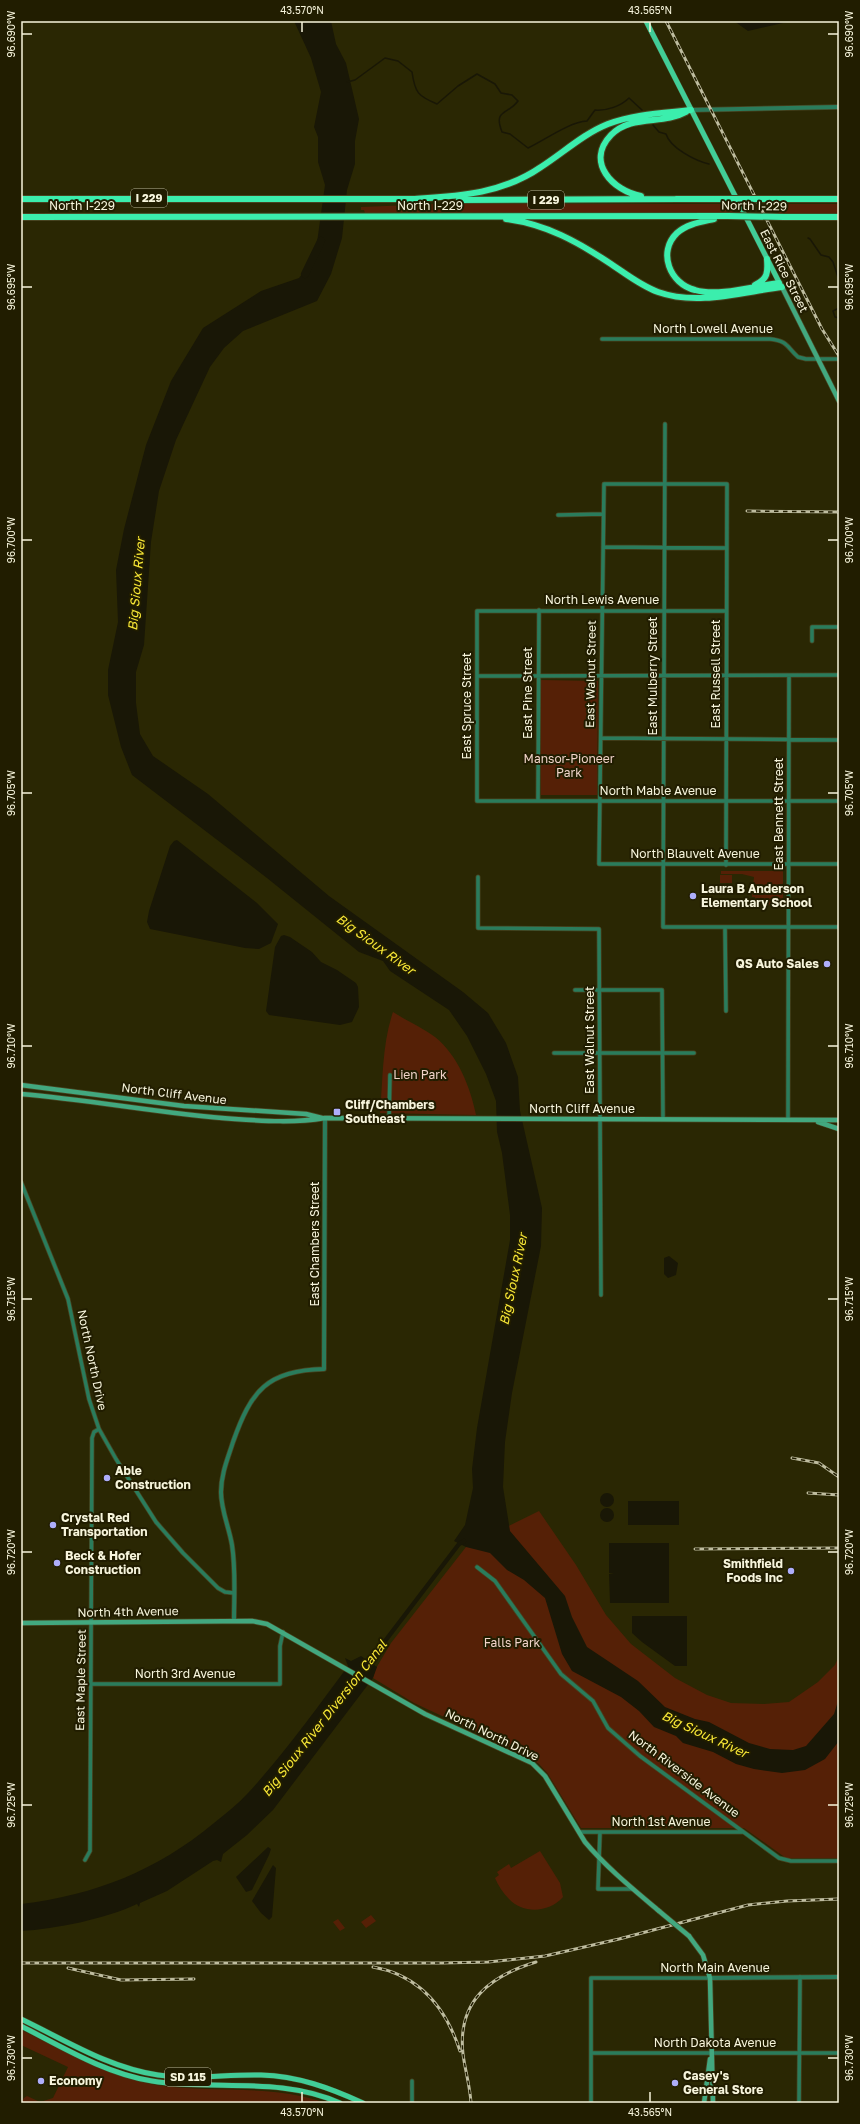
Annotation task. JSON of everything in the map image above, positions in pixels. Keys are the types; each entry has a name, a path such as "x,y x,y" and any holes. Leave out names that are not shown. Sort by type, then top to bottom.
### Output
{"highway":[{"path":"413,199 470,195 501,188 540,168 587,135 608,124 632,118 692,110"},
{"path":"680,199 644,197 622,190 613,184 605,174 601,155 606,141 614,132 624,126 639,121 676,116 692,110"},
{"name":"North I-229","path":"21,199 839,199"},
{"path":"725,216 696,223 676,235 669,246 668,267 678,282 694,290 711,292 780,285"},
{"name":"North I-229","path":"21,217 839,217"},
{"path":"463,217 507,219 547,228 577,242 650,288 671,295 700,298 780,285"},
{"path":"750,287 766,278 768,271 767,259"}],"main road":[{"name":"East Rice Street","path":"646,21 839,401"},
{"name":"North Cliff Avenue","path":"21,1085 184,1106 306,1114 325,1118 480,1120 663,1118 839,1120"},
{"name":"North Cliff Avenue","path":"21,1094 209,1117 306,1122 325,1118"},
{"path":"813,1120 839,1129"},
{"name":"North 4th Avenue","path":"21,1623 234,1621"},
{"name":"North North Drive","path":"234,1621 263,1622 425,1714 532,1763 545,1776 579,1832 599,1858 689,1936 703,1956 710,1978 711,2054"},
{"name":"SD 115","path":"21,2019 103,2058 140,2072 168,2076 261,2075 284,2077 321,2085 363,2103"},
{"name":"SD 115","path":"21,2026 104,2066 143,2080 170,2083 277,2086 310,2092 340,2103"},
{"path":"704,2103 711,2054"},
{"path":"711,2054 714,2074 713,2103"}],"street":[{"path":"692,110 839,107"},
{"name":"North Lowell Avenue","path":"602,339 770,339 781,340 787,344 798,357 839,359"},
{"name":"East Mulberry Street","path":"665,424 665,548 663,611 663,927 725,927"},
{"name":"East Walnut Street","path":"599,864 604,484 665,484"},
{"name":"East Russell Street","path":"665,484 727,484 726,864"},
{"path":"558,515 603,514"},
{"path":"603,547 727,548"},
{"name":"North Lewis Avenue","path":"477,612 539,610 726,611"},
{"name":"East Pine Street","path":"538,801 539,610"},
{"name":"East Spruce Street","path":"477,612 477,801"},
{"path":"812,641 812,627 839,627"},
{"path":"476,676 839,675"},
{"name":"East Bennett Street","path":"788,1120 789,676"},
{"path":"600,738 839,740"},
{"name":"North Mable Avenue","path":"477,801 839,801"},
{"name":"North Blauvelt Avenue","path":"599,864 839,864"},
{"name":"East Walnut Street","path":"478,877 478,928 599,929 601,1295"},
{"path":"726,1011 725,927 839,927"},
{"path":"575,990 662,990 663,1118"},
{"path":"554,1053 694,1053"},
{"path":"389,1119 390,1075"},
{"name":"East Chambers Street","path":"234,1593 232,1546 222,1506 221,1487 225,1466 241,1421 251,1400 269,1383 290,1372 324,1369 325,1118"},
{"name":"North North Drive","path":"21,1182 71,1309 87,1394 98,1429 143,1504 166,1535 218,1588 225,1592 234,1593"},
{"name":"East Maple Street","path":"85,1860 90,1851 92,1438 94,1432 98,1429"},
{"name":"North Riverside Avenue","path":"477,1567 489,1575 499,1586 561,1674 593,1701 608,1728 640,1756 785,1860 839,1861"},
{"path":"234,1593 234,1621"},
{"name":"North 3rd Avenue","path":"91,1684 280,1684 280,1646 283,1632"},
{"name":"North 1st Avenue","path":"579,1832 744,1832"},
{"path":"600,1832 598,1889 633,1889"},
{"path":"799,2103 800,1977"},
{"name":"North Main Avenue","path":"591,2054 591,1978 839,1977"},
{"name":"North Dakota Avenue","path":"591,2054 839,2053"},
{"path":"591,2054 591,2103"},
{"path":"412,2081 412,2103"}],"green space":[{"path":"437,204 731,204 734,212 365,213 364,210 361,210 361,207"},
{"path":"774,204 839,204 839,213 779,213"},
{"name":"Mansor-Pioneer Park","path":"541,680 598,681 597,795 541,795"},
{"path":"721,871 783,871 783,908 778,907 778,905 756,904 755,897 752,897 754,877 742,874 721,874"},
{"path":"720,875 732,875 732,883 720,883"},
{"name":"Lien Park","path":"393,1012 435,1037 443,1044 457,1063 462,1073 471,1094 476,1115 380,1113 385,1049 389,1024"},
{"name":"Falls Park","path":"539,1511 576,1565 606,1615 631,1644 675,1678 707,1695 731,1703 764,1704 789,1702 818,1682 835,1665 839,1656 839,1858 786,1858 744,1828 581,1828 548,1774 539,1764 526,1755 414,1703 373,1678 375,1670 391,1643 466,1547"},
{"path":"540,1851 560,1883 563,1897 551,1906 543,1909 536,1910 521,1907 509,1899 501,1889 495,1878 499,1875 497,1872 509,1864 511,1868"},
{"path":"371,1915 376,1921 366,1928 361,1922"},
{"path":"338,1919 345,1928 340,1931 333,1922"},
{"path":"21,2030 87,2062 121,2076 138,2081 178,2088 283,2093 327,2103 21,2103 27,2096 40,2102 53,2098 68,2067 21,2045"}],"water":[{"path":"294,21 331,21 336,44 346,63 359,119 355,141 355,164 347,190 342,238 331,274 317,301 243,331 224,348 210,367 176,440 159,491 151,542 144,645 136,672 136,703 140,734 153,756 208,794 329,896 463,992 488,1013 506,1043 518,1077 520,1111 542,1208 541,1246 512,1393 505,1442 503,1487 510,1531 565,1596 572,1617 587,1647 638,1681 665,1707 695,1719 709,1722 749,1743 770,1749 793,1750 806,1746 834,1714 839,1698 839,1741 825,1759 805,1770 782,1773 754,1769 736,1764 713,1752 683,1743 676,1736 654,1727 639,1711 621,1697 572,1671 562,1654 545,1598 524,1580 507,1570 490,1553 466,1547 454,1541 465,1525 473,1488 472,1469 477,1428 510,1240 510,1215 502,1153 497,1132 496,1101 486,1074 467,1036 449,1010 390,971 383,961 359,952 267,878 132,775 121,747 108,695 108,670 118,622 116,570 124,529 146,445 171,381 203,328 261,291 299,278 315,257 325,185 318,162 318,137 314,127 321,92 311,58"},
{"path":"734,21 792,21 748,31"},
{"path":"177,840 257,903 278,924 271,943 259,949 245,948 150,929 147,922 149,911 170,846"},
{"path":"284,935 290,937 312,952 321,962 337,970 356,983 358,987 359,1007 352,1022 340,1025 269,1015 266,1011 275,947 281,936"},
{"path":"669,1256 678,1263 676,1275 668,1278 664,1274 664,1258"},
{"path":"607,1493 612,1495 614,1500 612,1505 607,1507 602,1505 600,1500 602,1495"},
{"path":"628,1501 679,1501 679,1525 628,1525"},
{"path":"607,1508 612,1510 614,1515 612,1520 607,1522 602,1520 600,1515 602,1510"},
{"path":"609,1543 669,1543 669,1603 610,1603 609,1574 614,1573 609,1573"},
{"path":"632,1616 687,1616 687,1666 675,1666 632,1633"},
{"path":"361,1656 377,1667 373,1678 273,1810 247,1835 223,1854 221,1862 217,1860 213,1861 167,1891 140,1903 139,1907 137,1904 95,1919 65,1926 21,1931 21,1904 74,1894 124,1878 170,1855 214,1823 244,1797 287,1747 348,1666 345,1658 351,1661"},
{"path":"268,1847 271,1849 269,1855 252,1890 246,1892 236,1877"},
{"path":"273,1865 276,1868 272,1917 269,1920 261,1913 252,1901"}],"waterway":[{"path":"347,82 355,80 385,58 398,61 412,72 414,85 418,93 437,104 458,86 477,74 495,84 501,93 512,95 518,101 500,116 500,125 502,132 510,134 528,148 565,128 587,121 595,110 604,110 614,107 629,98 642,110"},
{"path":"653,125 659,132 666,134 668,139 678,149 697,160 709,164"},
{"path":"808,238 821,255 829,257 833,262 839,280"},
{"name":"Big Sioux River","path":"305,274 321,241"},
{"path":"839,308 833,311 835,317 839,318"},
{"name":"Big Sioux River Diversion Canal","path":"366,1666 459,1544 464,1541"}],"railway":[{"path":"666,21 822,329 839,356"},
{"path":"747,511 839,512"},
{"path":"792,1458 819,1463 839,1477"},
{"path":"808,1493 839,1495"},
{"path":"695,1549 839,1548"},
{"path":"21,1963 488,1962 545,1956 619,1939 748,1905 787,1901 839,1899"},
{"path":"471,2103 463,2054 465,2019 471,2005 480,1993 491,1983 504,1975 536,1962"},
{"path":"373,1967 404,1977 428,1996 447,2021 460,2051"},
{"path":"68,1968 121,1980 194,1979"}],"place":[{"name":"Laura B Anderson Elementary School","path":"693,896"},
{"name":"QS Auto Sales","path":"827,964"},
{"name":"Cliff/Chambers Southeast","path":"337,1112"},
{"name":"Able Construction","path":"107,1478"},
{"name":"Crystal Red Transportation","path":"53,1525"},
{"name":"Beck & Hofer Construction","path":"57,1563"},
{"name":"Smithfield Foods Inc","path":"791,1571"},
{"name":"Economy","path":"41,2081"},
{"name":"Casey's General Store","path":"675,2083"}]}
